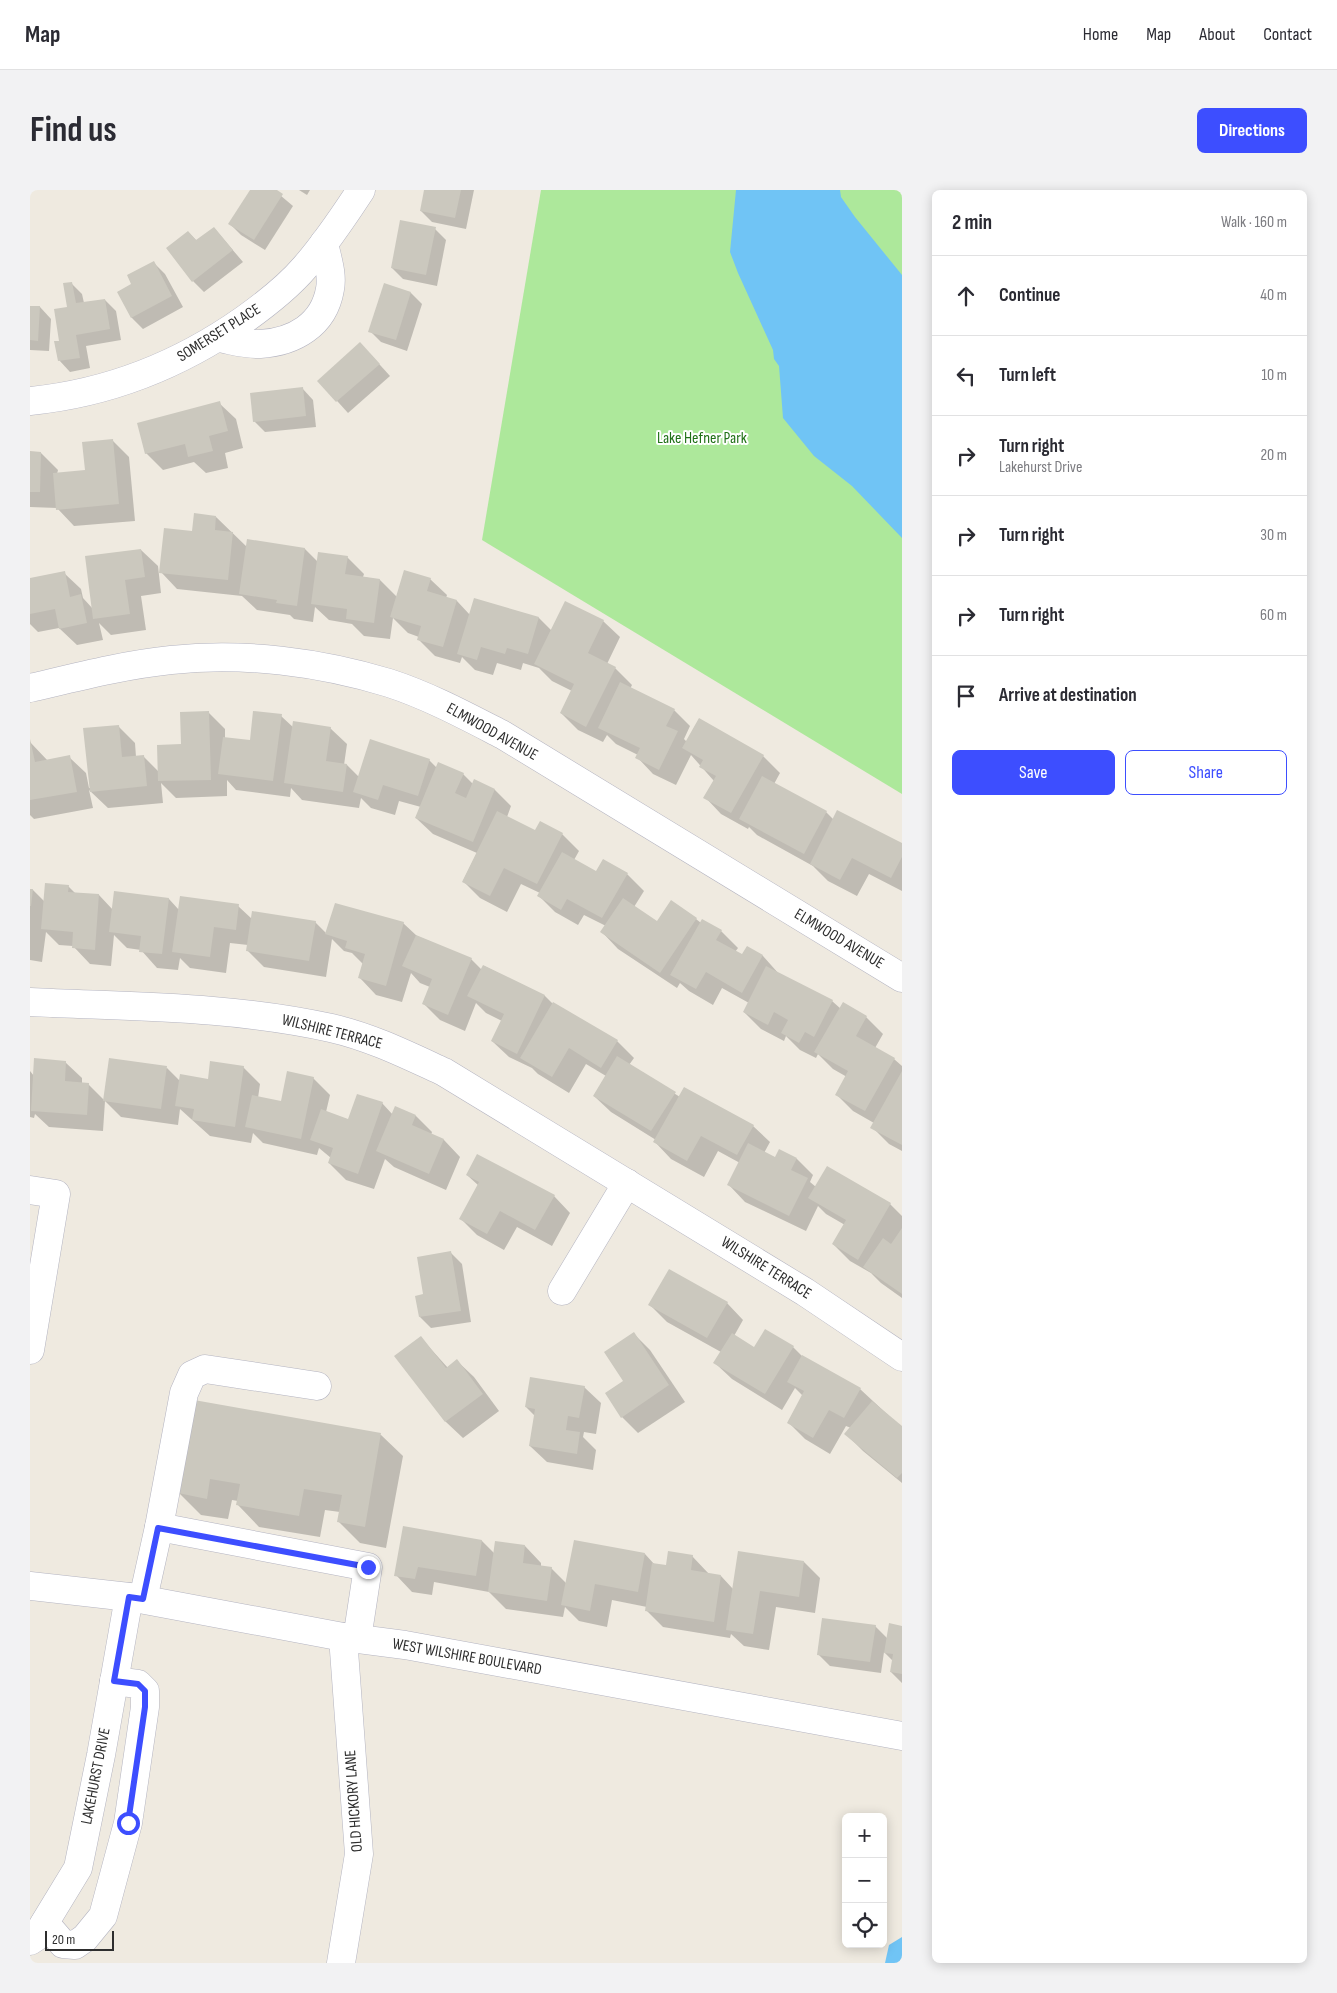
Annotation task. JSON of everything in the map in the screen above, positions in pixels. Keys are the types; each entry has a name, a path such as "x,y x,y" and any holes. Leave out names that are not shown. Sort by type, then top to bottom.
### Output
{"street":[{"name":"SOMERSET PLACE","path":"30,401 64,398 120,383 162,368 218,338 281,291 305,267 361,190"},
{"path":"218,338 258,344 282,342 299,336 314,322 323,309 330,290 330,272 324,243"},
{"name":"ELMWOOD AVENUE","path":"30,688 132,665 218,657 263,659 305,664 390,684 441,704 503,735 902,978"},
{"name":"WILSHIRE TERRACE","path":"30,1002 222,1012 279,1018 333,1028 388,1046 444,1072 627,1182 805,1292 902,1357"},
{"path":"562,1292 627,1182"},
{"path":"30,1190 56,1194 30,1350"},
{"name":"LAKEHURST DRIVE","path":"37,1932 78,1868 114,1681 136,1598 158,1528 184,1393 192,1375 206,1369 316,1386"},
{"name":"OLD HICKORY LANE","path":"158,1528 368,1567 350,1638 359,1854 341,1963"},
{"name":"WEST WILSHIRE BOULEVARD","path":"30,1586 136,1598 902,1736"},
{"path":"37,1932 64,1944 75,1945 85,1938 103,1916 128,1823 145,1707 145,1691 138,1684 114,1681"}],"green space":[{"name":"Lake Hefner Park","path":"541,190 902,190 902,794 482,540"}],"water":[{"path":"736,190 840,190 841,197 855,217 902,275 902,538 852,486 814,456 783,418 779,366 774,359 773,350 730,252"},
{"path":"902,1937 902,1963 885,1963 889,1945"}],"building":[{"path":"250,190 277,190 283,194 254,240 228,224"},
{"path":"424,190 461,190 455,218 420,211"},
{"path":"400,220 436,227 426,275 391,268"},
{"path":"214,227 233,250 192,282 166,248 188,231 196,240"},
{"path":"154,261 172,296 131,318 117,292 131,284 127,275"},
{"path":"72,282 76,303 105,299 110,329 76,335 80,358 58,361 54,341 59,341 54,309 67,307 63,283"},
{"path":"384,283 411,292 396,340 368,332"},
{"path":"30,306 40,306 38,341 30,340"},
{"path":"360,342 380,364 336,402 317,381"},
{"path":"303,387 306,416 253,422 250,393"},
{"path":"220,401 228,431 209,436 213,451 188,457 185,444 145,454 137,423"},
{"path":"113,439 119,504 56,510 53,473 85,470 82,442"},
{"path":"30,451 41,452 40,492 30,492"},
{"path":"194,513 216,516 215,530 233,532 228,580 159,573 164,528 192,531"},
{"path":"247,539 305,548 297,606 276,603 277,600 239,594"},
{"path":"141,549 145,577 125,580 130,614 93,619 85,556"},
{"path":"318,552 348,556 345,574 380,579 374,623 346,619 347,609 311,604"},
{"path":"404,570 431,578 427,591 457,600 443,647 417,640 421,626 390,617"},
{"path":"65,571 70,597 81,594 87,623 59,629 55,609 30,614 30,578"},
{"path":"474,598 539,617 528,654 507,648 505,654 481,647 477,660 457,654"},
{"path":"565,601 604,620 588,653 616,667 586,727 560,713 574,684 534,664"},
{"path":"620,682 675,709 666,726 678,731 659,770 635,758 640,748 598,728"},
{"path":"209,711 211,780 158,781 157,745 181,744 180,712"},
{"path":"253,711 282,714 273,781 218,774 223,737 250,740"},
{"path":"699,718 764,755 731,813 703,798 716,776 699,767 703,760 682,748"},
{"path":"293,721 331,727 326,761 347,764 343,792 284,783"},
{"path":"119,725 122,757 144,755 147,786 90,792 83,728"},
{"path":"30,739 35,762 70,755 77,792 30,800"},
{"path":"370,739 430,759 418,796 383,785 378,800 353,792"},
{"path":"438,762 464,773 455,793 466,798 474,779 495,789 473,842 415,818"},
{"path":"762,776 827,811 804,854 739,819"},
{"path":"837,810 902,843 902,857 891,878 852,858 840,880 810,864"},
{"path":"497,811 535,830 540,821 563,833 537,884 504,868 490,896 462,882"},
{"path":"562,852 596,871 603,859 628,873 602,918 567,899 561,910 537,896"},
{"path":"45,883 69,885 68,892 99,894 95,950 72,948 73,932 41,929"},
{"path":"30,889 33,889 31,906 30,906"},
{"path":"114,891 169,898 162,954 139,952 141,936 109,932"},
{"path":"180,896 239,904 236,930 214,927 210,957 172,952"},
{"path":"623,898 657,921 671,900 697,918 660,973 600,932"},
{"path":"335,903 404,922 386,986 358,978 365,954 345,948 347,941 325,934"},
{"path":"252,911 316,921 309,961 246,951"},
{"path":"702,919 722,930 716,940 742,954 747,946 763,955 742,993 706,972 696,989 670,975"},
{"path":"416,935 472,958 448,1015 422,1004 432,979 402,966"},
{"path":"483,965 545,995 517,1054 491,1041 504,1014 467,996"},
{"path":"766,966 833,1000 814,1037 805,1032 799,1043 781,1033 788,1020 774,1012 768,1025 743,1012"},
{"path":"553,1002 618,1040 601,1068 569,1048 552,1077 520,1058"},
{"path":"843,1002 867,1016 856,1036 895,1058 865,1111 835,1095 848,1071 814,1052"},
{"path":"617,1056 676,1092 651,1131 593,1096"},
{"path":"34,1058 66,1061 65,1081 89,1083 87,1115 31,1111"},
{"path":"109,1058 167,1066 161,1109 103,1101"},
{"path":"210,1061 244,1066 235,1127 192,1120 194,1109 175,1106 180,1074 208,1079"},
{"path":"287,1071 314,1077 301,1139 245,1127 252,1095 281,1101"},
{"path":"902,1071 902,1145 870,1128"},
{"path":"684,1087 754,1125 737,1155 701,1136 687,1161 653,1142"},
{"path":"357,1094 383,1102 358,1174 328,1163 333,1148 310,1140 321,1109 348,1119"},
{"path":"395,1106 416,1115 412,1125 444,1139 429,1174 376,1151"},
{"path":"748,1143 775,1157 779,1149 797,1158 791,1170 808,1178 789,1216 727,1185"},
{"path":"477,1154 555,1195 535,1230 500,1211 487,1234 459,1219 479,1182 466,1175"},
{"path":"827,1166 891,1203 858,1260 832,1244 846,1220 808,1198"},
{"path":"902,1228 902,1294 863,1267 883,1238 891,1244"},
{"path":"451,1251 461,1311 419,1317 415,1296 423,1294 417,1257"},
{"path":"669,1269 728,1302 707,1338 648,1305"},
{"path":"765,1329 794,1346 765,1394 713,1363 732,1333 754,1347"},
{"path":"634,1332 669,1385 621,1418 605,1393 623,1381 604,1352"},
{"path":"421,1336 446,1368 457,1359 483,1394 445,1422 394,1356"},
{"path":"802,1355 861,1388 844,1418 829,1410 813,1438 787,1423 804,1391 787,1382"},
{"path":"530,1377 585,1386 579,1418 568,1416 566,1430 580,1432 577,1454 529,1446 535,1409 525,1407"},
{"path":"194,1400 381,1433 365,1527 337,1522 342,1495 304,1489 299,1516 236,1505 240,1484 210,1479 207,1499 178,1493"},
{"path":"872,1401 902,1426 902,1473 897,1478 844,1434"},
{"path":"403,1526 482,1540 476,1576 418,1567 415,1579 394,1576"},
{"path":"574,1540 645,1553 638,1592 595,1584 590,1611 561,1605"},
{"path":"495,1541 525,1545 523,1563 552,1567 547,1601 488,1592"},
{"path":"668,1551 693,1555 691,1570 721,1575 714,1622 645,1611 652,1563 666,1565"},
{"path":"738,1551 804,1561 799,1597 760,1591 753,1634 726,1630"},
{"path":"822,1618 876,1625 870,1662 817,1655"},
{"path":"889,1623 902,1626 902,1674 890,1672 893,1654 884,1653"}],"route":[{"path":"128,1823 145,1707 145,1691 138,1684 114,1681 129,1597 143,1599 158,1528 368,1567"}]}
